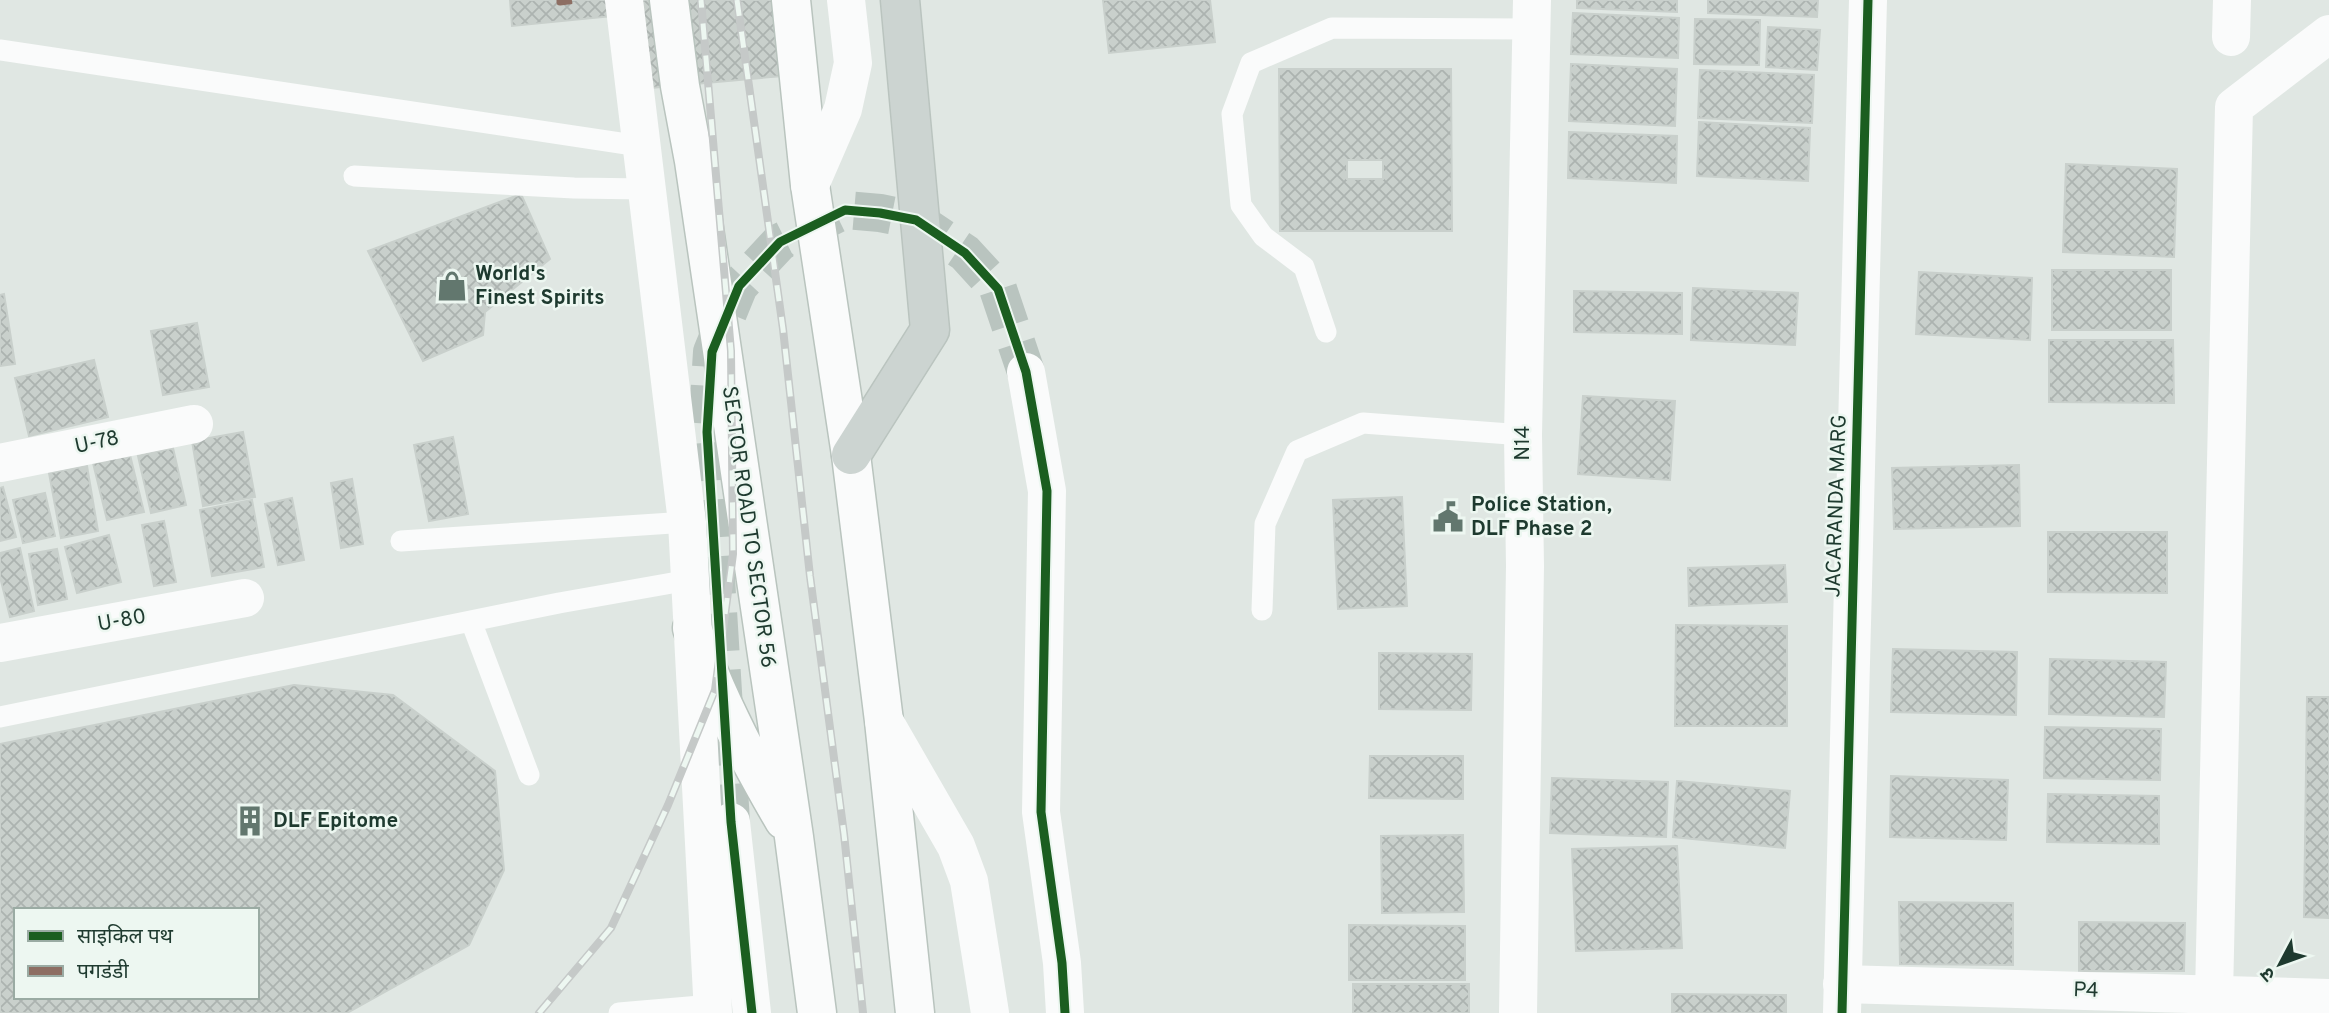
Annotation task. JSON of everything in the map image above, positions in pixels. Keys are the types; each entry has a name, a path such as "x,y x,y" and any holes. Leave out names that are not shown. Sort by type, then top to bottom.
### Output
{"main road":[{"path":"851,454 930,330 900,0"}],"street":[{"path":"624,0 687,522 712,1009"},
{"name":"SECTOR ROAD TO SECTOR 56","path":"669,0 794,837 817,1013"},
{"path":"791,0 810,185 851,454 884,721 915,1013"},
{"path":"810,185 843,108 853,63 846,0"},
{"name":"JACARANDA MARG","path":"1842,998 1868,0"},
{"name":"N14","path":"1518,1013 1525,566 1522,435 1532,15"},
{"path":"2214,995 2234,107 2329,34"},
{"path":"1026,372 1047,491 1041,812 1062,963 1065,1013"},
{"name":"U-78","path":"1,460 194,424"},
{"name":"U-80","path":"0,643 244,598"},
{"path":"692,628 705,666 736,734 794,837"},
{"path":"884,721 956,846 969,881 990,1013"},
{"path":"731,822 752,1013"},
{"name":"P4","path":"1842,998 2214,995 2329,998"}],"lane":[{"path":"1326,332 1304,267 1263,236 1241,205 1232,114 1251,63 1332,28 1532,15"},
{"path":"0,50 640,146"},
{"path":"354,176 574,188 646,189"},
{"path":"1262,610 1265,524 1297,451 1363,423 1522,435"},
{"path":"401,541 687,522"},
{"path":"0,717 471,621 689,580"},
{"path":"471,621 529,775"},
{"path":"620,1013 712,1009"}],"building":[{"path":"510,0 783,0 782,76 640,89 633,14 512,26"},
{"path":"1103,0 1210,0 1215,42 1109,53"},
{"path":"1577,0 1677,0 1677,12 1577,8"},
{"path":"1708,0 1818,0 1817,17 1708,13"},
{"path":"1573,13 1679,18 1678,58 1571,54"},
{"path":"1695,19 1760,20 1759,65 1694,64"},
{"path":"1768,27 1820,30 1817,70 1766,67"},
{"path":"1571,64 1677,69 1675,126 1569,121"},
{"path":"1279,69 1451,69 1452,231 1280,231","holes":["1347,160 1383,160 1383,179 1347,179"]},
{"path":"1700,70 1814,75 1812,123 1698,118"},
{"path":"1699,122 1810,128 1808,181 1697,176"},
{"path":"1569,132 1677,136 1676,183 1568,178"},
{"path":"2066,164 2177,169 2174,257 2063,252"},
{"name":"World's Finest Spirits","path":"521,194 550,259 485,312 483,335 423,361 368,251"},
{"path":"2052,270 2171,270 2171,330 2052,330"},
{"path":"1919,272 2032,278 2030,340 1916,334"},
{"path":"1693,288 1798,293 1795,345 1691,340"},
{"path":"1574,291 1682,293 1682,334 1574,332"},
{"path":"4,294 15,364 0,366 0,295"},
{"path":"197,323 209,387 163,395 151,331"},
{"path":"2049,340 2173,340 2174,403 2049,402"},
{"path":"94,360 108,417 29,436 15,378"},
{"path":"1583,396 1675,401 1670,480 1578,474"},
{"path":"243,432 255,497 203,506 192,441"},
{"path":"453,437 468,514 429,521 414,445"},
{"path":"173,448 186,505 151,513 138,456"},
{"path":"130,455 144,512 107,520 93,463"},
{"path":"2019,465 2020,526 1894,529 1892,468"},
{"path":"87,466 98,531 61,538 49,473"},
{"path":"352,479 363,544 341,548 331,483"},
{"path":"3,487 16,537 0,541 0,488"},
{"path":"45,493 55,536 23,543 13,500"},
{"path":"1402,497 1407,606 1338,609 1333,500"},
{"path":"292,498 304,560 278,565 265,504"},
{"path":"252,500 264,567 212,576 200,510"},
{"path":"164,521 176,582 154,586 142,525"},
{"path":"2048,532 2167,532 2167,593 2048,592"},
{"path":"109,535 121,582 77,593 65,547"},
{"path":"20,548 34,611 10,617 0,577 0,553"},
{"path":"57,549 67,599 38,605 29,554"},
{"path":"1785,565 1787,602 1689,606 1688,568"},
{"path":"1676,625 1787,626 1787,726 1675,726"},
{"path":"1893,649 2017,652 2016,715 1891,712"},
{"path":"1379,653 1472,654 1471,710 1379,709"},
{"path":"2050,659 2166,662 2164,717 2049,714"},
{"name":"DLF Epitome","path":"294,685 393,695 495,771 504,870 469,945 347,1013 0,1013 0,744"},
{"path":"2307,697 2329,697 2329,918 2304,917"},
{"path":"2045,727 2161,729 2160,780 2044,778"},
{"path":"1370,756 1463,756 1463,799 1369,798"},
{"path":"1891,776 2008,780 2006,840 1890,837"},
{"path":"1552,778 1668,782 1666,837 1550,833"},
{"path":"1677,781 1790,791 1785,848 1673,837"},
{"path":"2048,794 2159,796 2159,844 2047,842"},
{"path":"1463,835 1464,912 1382,913 1381,836"},
{"path":"1677,846 1682,948 1576,951 1572,849"},
{"path":"1899,902 2013,903 2013,965 1900,964"},
{"path":"2079,922 2185,923 2184,971 2079,971"},
{"path":"1349,925 1465,926 1465,980 1349,980"},
{"path":"1353,984 1469,984 1469,1013 1353,1013"},
{"path":"1672,994 1786,995 1786,1013 1672,1013"}],"tunnel":[{"path":"731,822 707,432 712,352 739,286 780,242 845,210 916,220 965,253 998,289 1026,372"}],"railway":[{"path":"539,1013 611,928 668,805 715,690 733,554 731,351 701,0"},
{"path":"737,0 783,329 863,1013"}],"marked path":[{"path":"560,0 576,0"}],"cycle path":[{"path":"1842,1013 1868,0"},
{"path":"752,1013 731,822 707,432 712,352 739,286 780,242 845,210 916,220 965,253 998,289 1026,372 1047,491 1041,812 1062,963 1065,1013"}],"place":[{"name":"World's Finest Spirits","path":"452,286"},
{"name":"Police Station, DLF Phase 2","path":"1448,517"},
{"name":"DLF Epitome","path":"250,821"}]}
